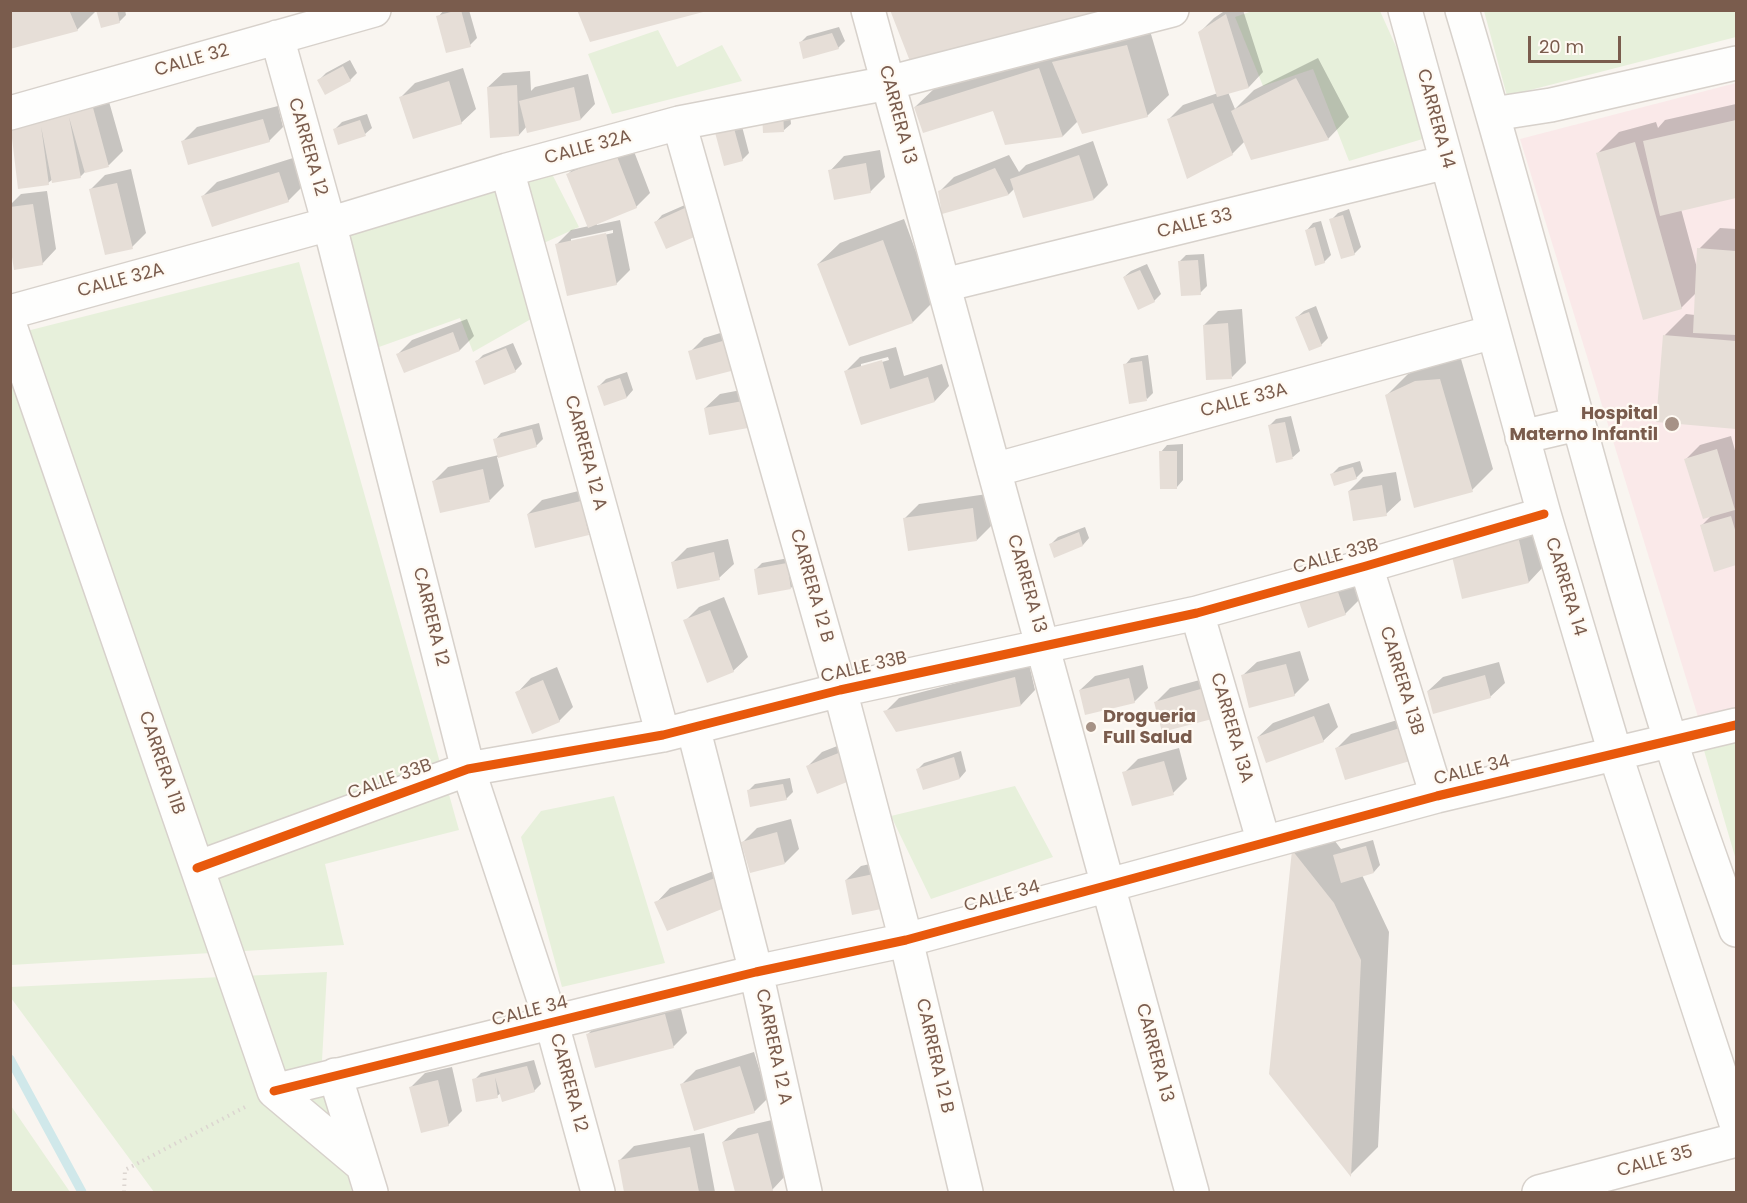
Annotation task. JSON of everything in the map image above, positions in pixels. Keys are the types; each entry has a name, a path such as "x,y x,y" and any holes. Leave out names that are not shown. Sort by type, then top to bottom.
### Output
{"street":[{"name":"CALLE 32","path":"10,113 374,10"},
{"name":"CARRERA 13","path":"868,10 1192,1192"},
{"name":"CALLE 32A","path":"10,312 329,224 507,170 679,123 888,83 1172,10"},
{"name":"CARRERA 14","path":"1405,10 1522,437 1615,753 1737,1123"},
{"path":"1462,10 1578,424 1671,741 1737,930"},
{"name":"CARRERA 12","path":"277,37 329,224 468,769 552,1024 598,1192"},
{"path":"1493,114 1551,105 1737,63"},
{"name":"CARRERA 12 B","path":"679,123 840,690 906,940 966,1192"},
{"name":"CALLE 33","path":"944,285 1447,162"},
{"name":"CARRERA 12 A","path":"507,170 678,731 756,972 805,1192"},
{"name":"CARRERA 11B","path":"10,326 274,1091"},
{"name":"CALLE 33A","path":"994,470 1493,332"},
{"path":"1522,437 1578,424"},
{"name":"CALLE 33B","path":"197,868 468,769 678,731 840,690 1197,613 1544,514"},
{"name":"CARRERA 13B","path":"1366,566 1437,796"},
{"name":"CARRERA 13A","path":"1197,613 1264,843"},
{"name":"CALLE 34","path":"274,1091 756,972 906,940 1437,796 1737,725"},
{"path":"335,1075 367,1179"},
{"path":"274,1091 367,1179"},
{"name":"CALLE 35","path":"1539,1192 1737,1140"}],"path":[{"path":"124,1192 125,1170 274,1091"}],"shaded area":[{"name":"Hospital Materno Infantil","path":"1736,83 1736,709 1699,720 1520,139"}],"green space":[{"path":"1255,10 1380,11 1436,135 1349,161 1313,69 1263,86 1235,17"},
{"path":"1484,11 1736,11 1736,37 1507,96"},
{"path":"658,30 677,67 722,45 742,81 612,114 588,54"},
{"path":"551,172 579,227 535,247 516,182"},
{"path":"494,186 531,319 473,352 460,318 379,347 334,237"},
{"path":"299,262 459,830 325,864 344,945 11,965 11,335"},
{"path":"1736,740 1736,860 1703,747"},
{"path":"1015,786 1053,857 931,899 891,816"},
{"path":"614,796 665,963 562,987 521,837 541,811"},
{"path":"327,972 321,1078 352,1192 154,1192 11,998 10,987"},
{"path":"11,1106 70,1192 11,1192"}],"building":[{"path":"10,10 69,10 78,31 10,49"},
{"path":"96,10 117,10 120,23 101,28"},
{"path":"461,10 471,47 446,53 436,16"},
{"path":"577,10 707,10 707,11 590,42"},
{"path":"890,10 1118,10 913,69"},
{"path":"1226,14 1249,88 1217,97 1198,32"},
{"path":"832,33 839,49 803,59 799,42"},
{"path":"1127,45 1148,117 1082,134 1052,62"},
{"path":"343,66 351,81 325,95 317,80"},
{"path":"1039,68 1063,137 1005,145 993,111 923,133 914,107"},
{"path":"1296,78 1329,140 1251,160 1231,111"},
{"path":"449,81 462,124 413,139 399,97"},
{"path":"517,85 519,136 490,138 487,87"},
{"path":"574,87 581,120 527,133 519,101"},
{"path":"1213,103 1233,155 1187,179 1167,119"},
{"path":"92,104 109,167 85,173 69,117 81,178 52,183 41,126 49,185 18,189 10,121"},
{"path":"783,111 784,132 763,133 762,113"},
{"path":"263,119 270,142 188,165 181,141"},
{"path":"360,120 366,136 338,145 333,129"},
{"path":"1736,120 1736,198 1660,216 1643,141"},
{"path":"732,121 743,161 724,166 713,125"},
{"path":"1635,142 1682,309 1643,320 1596,153"},
{"path":"616,154 637,208 588,228 566,174"},
{"path":"1079,155 1094,200 1023,218 1010,179"},
{"path":"866,163 871,193 834,200 828,170"},
{"path":"995,168 1009,195 942,214 938,191"},
{"path":"279,172 289,202 212,227 201,196"},
{"path":"117,183 133,249 105,255 89,189"},
{"path":"33,204 43,265 14,270 10,244 10,207"},
{"path":"687,207 699,235 666,249 654,222"},
{"path":"1343,215 1355,255 1341,259 1329,219"},
{"path":"1315,227 1325,263 1315,266 1305,230"},
{"path":"606,233 617,285 567,296 555,244"},
{"path":"883,240 913,323 849,346 817,264"},
{"path":"1697,248 1736,251 1736,335 1693,333"},
{"path":"1198,260 1201,295 1181,296 1178,261"},
{"path":"1140,270 1155,302 1138,310 1123,277"},
{"path":"1309,312 1322,346 1309,351 1295,317"},
{"path":"1228,323 1232,379 1206,380 1203,325"},
{"path":"453,332 460,351 404,373 396,354"},
{"path":"1663,335 1736,341 1736,429 1656,422"},
{"path":"726,340 735,370 696,380 688,351"},
{"path":"506,348 516,372 484,385 475,361"},
{"path":"882,360 890,389 928,377 935,402 861,425 844,371"},
{"path":"1142,361 1147,401 1129,404 1123,364"},
{"path":"620,378 627,398 604,406 597,386"},
{"path":"1440,379 1473,492 1414,508 1385,395 1415,381"},
{"path":"743,401 748,428 709,435 704,408"},
{"path":"1285,422 1293,459 1276,463 1268,425"},
{"path":"532,429 537,447 498,458 493,439"},
{"path":"1717,449 1735,510 1703,519 1684,459"},
{"path":"1159,451 1177,451 1177,489 1160,489"},
{"path":"1353,467 1357,479 1334,486 1330,474"},
{"path":"483,469 490,502 440,513 432,481"},
{"path":"1382,485 1387,516 1353,521 1348,491"},
{"path":"581,501 589,535 535,548 527,514"},
{"path":"973,508 977,541 908,551 903,518"},
{"path":"1731,516 1736,533 1736,565 1714,572 1700,525"},
{"path":"1079,532 1083,546 1054,558 1049,544"},
{"path":"1518,536 1529,583 1462,599 1451,552"},
{"path":"714,552 720,580 677,589 671,562"},
{"path":"787,563 791,589 758,595 754,569"},
{"path":"1336,586 1346,615 1308,628 1298,599"},
{"path":"710,610 734,672 707,683 683,620"},
{"path":"1286,664 1295,696 1249,708 1241,675"},
{"path":"1485,675 1491,698 1433,714 1427,691"},
{"path":"1015,677 1021,706 896,732 883,711"},
{"path":"1129,678 1135,703 1085,715 1079,690"},
{"path":"543,680 560,722 532,734 515,692"},
{"path":"1208,687 1216,718 1162,732 1154,702"},
{"path":"1314,716 1324,742 1266,763 1257,737"},
{"path":"1400,728 1410,761 1345,780 1335,748"},
{"path":"841,752 852,780 817,794 806,766"},
{"path":"954,757 960,779 923,790 916,769"},
{"path":"1164,761 1174,795 1132,806 1122,772"},
{"path":"783,784 787,800 750,807 747,790"},
{"path":"777,832 785,864 750,873 741,842"},
{"path":"1366,846 1374,873 1341,883 1333,855"},
{"path":"1292,850 1334,903 1361,960 1351,1177 1269,1074"},
{"path":"883,872 891,907 852,915 845,880"},
{"path":"715,878 727,907 667,931 654,902"},
{"path":"665,1014 674,1048 595,1068 586,1034"},
{"path":"527,1066 535,1092 502,1102 495,1077 498,1098 476,1102 472,1079"},
{"path":"740,1066 755,1113 694,1131 680,1084"},
{"path":"438,1080 449,1126 421,1133 409,1087"},
{"path":"758,1133 773,1191 735,1192 722,1142"},
{"path":"690,1147 699,1192 624,1192 618,1160"}],"waterway":[{"path":"10,1059 82,1192"}],"cycle path":[{"path":"197,868 468,769 663,735 840,690 1197,613 1544,514"},
{"path":"274,1091 756,972 906,940 1437,796 1736,725"}],"place":[{"name":"Hospital Materno Infantil","path":"1672,424"},
{"name":"Drogueria Full Salud","path":"1091,727"}]}
